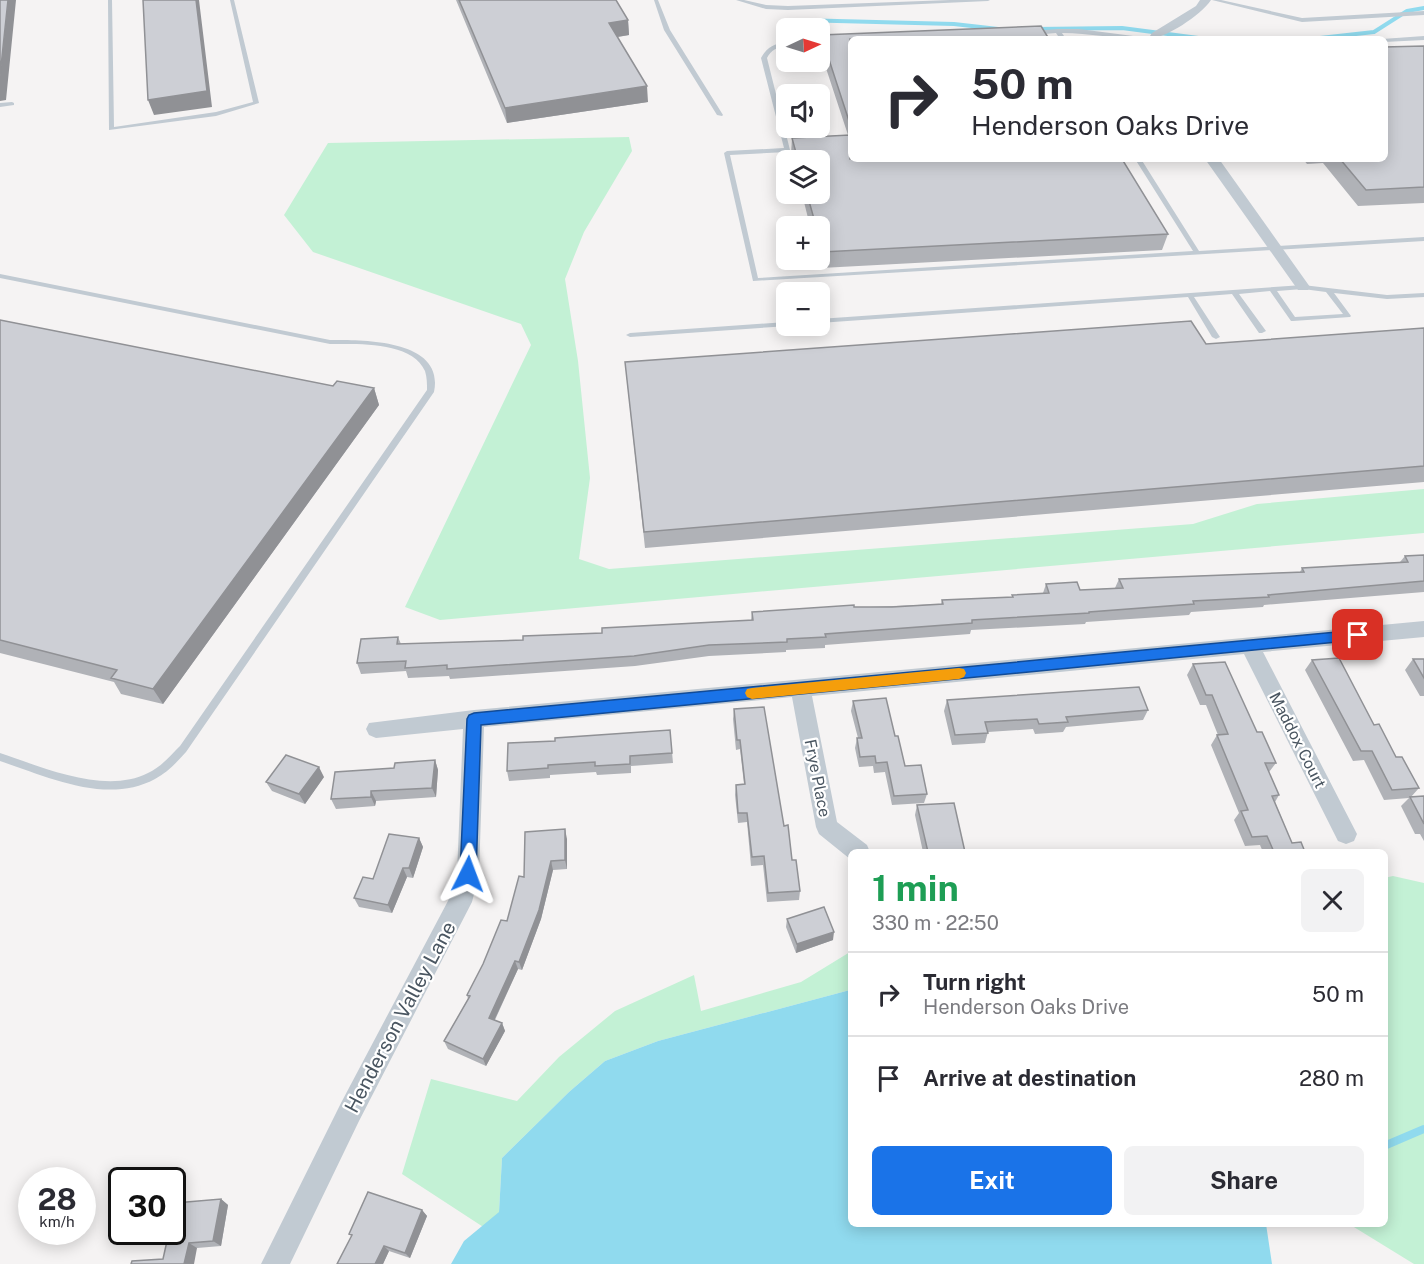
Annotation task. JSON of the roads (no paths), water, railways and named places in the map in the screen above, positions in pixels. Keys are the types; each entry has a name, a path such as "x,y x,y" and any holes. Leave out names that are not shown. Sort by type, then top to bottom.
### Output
{"street":[{"path":"1156,36 1200,8 1206,0"},
{"path":"1214,162 1303,287"},
{"path":"376,729 1424,629"},
{"name":"Maddox Court","path":"1249,645 1346,834"},
{"name":"Frye Place","path":"801,689 827,827 855,849"},
{"name":"Henderson Valley Lane","path":"275,1264 350,1112 460,902 468,874 474,719"}],"lane":[{"path":"110,0 111,129 216,114 255,103 232,0"},
{"path":"656,0 667,30 720,115"},
{"path":"738,0 766,8 988,0"},
{"path":"1214,0 1302,20 1424,13"},
{"path":"1058,31 1061,36"},
{"path":"1028,34 1079,31 1118,36"},
{"path":"1388,40 1424,38"},
{"path":"776,46 767,51 764,58 787,150 727,153 755,280 1424,239"},
{"path":"0,105 12,104"},
{"path":"1140,162 1197,253"},
{"path":"0,276 330,342 369,342 392,345 411,352 426,365 432,380 431,390 190,739 166,766 147,779 116,787 69,778 0,757"},
{"path":"830,320 1303,287 1387,297 1424,295"},
{"path":"1272,290 1293,320 1348,316 1329,291"},
{"path":"1234,292 1262,331"},
{"path":"1190,295 1216,336"},
{"path":"630,335 776,325"}],"water":[{"path":"848,991 848,1227 1266,1227 1272,1264 451,1264 464,1241 499,1212 502,1158 569,1092 605,1061 658,1041"}],"waterway":[{"path":"1338,36 1374,32 1407,11 1424,8"},
{"path":"830,21 954,24 998,29"},
{"path":"1035,29 1122,28 1183,36"},
{"path":"1388,1144 1424,1129"}]}
